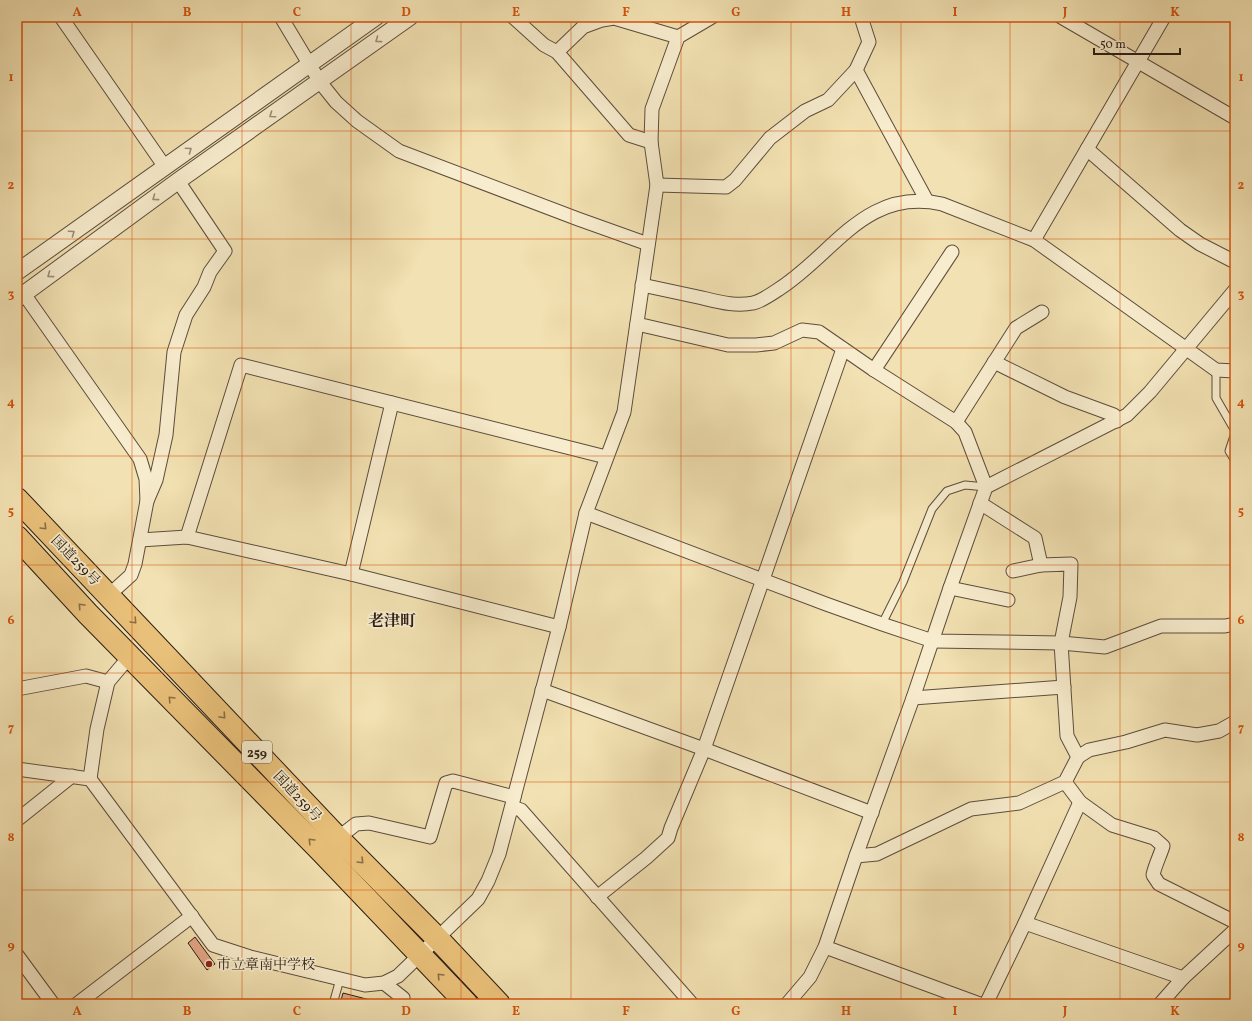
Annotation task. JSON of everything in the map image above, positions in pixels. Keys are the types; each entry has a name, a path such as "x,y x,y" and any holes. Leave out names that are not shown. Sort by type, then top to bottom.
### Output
{"highway":[{"name":"国道259号","path":"17,499 338,838 438,939 499,1004"},
{"name":"国道259号","path":"17,537 88,614 322,852 467,1004"}],"street":[{"path":"61,17 165,167"},
{"path":"281,17 320,82 336,102 358,121 399,150 578,219 648,244"},
{"path":"17,272 376,17"},
{"path":"109,595 131,574 135,564 147,501 146,479 140,458 21,296 178,181 410,17"},
{"path":"513,17 544,45 557,52 629,135 651,142"},
{"path":"658,185 726,186 735,180 770,138 805,111 828,100 856,70 869,42 861,17"},
{"path":"1061,17 1235,118"},
{"path":"1034,240 1164,17"},
{"path":"557,52 583,27 602,20 614,18 678,37"},
{"path":"17,769 90,779 214,945 250,958 366,985 384,983 398,976 478,900 488,881 499,854 542,690 586,512 624,412 658,185 651,142 652,109 678,37 703,19"},
{"path":"856,70 928,201"},
{"path":"1087,149 1180,230 1200,244 1235,262"},
{"path":"147,501 156,480 166,435 174,352 186,315 204,287 210,272 225,251 178,181"},
{"path":"642,285 727,303 753,304 792,281 861,220 884,207 902,203 928,201 942,204 1034,240 1216,370 1235,371"},
{"path":"874,370 952,252"},
{"path":"986,486 1127,415 1150,392 1235,290"},
{"path":"956,422 1016,328 1042,312"},
{"path":"637,324 728,345 756,345 774,343 802,330 819,332 874,370 956,422 965,432 986,486 913,698 856,856 826,947 810,976 787,1004"},
{"path":"597,897 646,858 668,838 704,749 843,349"},
{"path":"994,362 1066,398 1114,415 1117,421"},
{"path":"187,537 241,365 606,457"},
{"path":"350,574 392,403"},
{"path":"980,503 1035,538 1041,565"},
{"path":"586,512 882,624 932,641 1061,643 1106,647 1161,626 1225,626 1235,624"},
{"path":"140,540 187,537 350,574 558,627"},
{"path":"1013,571 1041,565 1071,564 1070,596 1061,643 1067,736 1078,757"},
{"path":"950,588 1008,600"},
{"path":"90,779 97,728 108,682 130,656"},
{"path":"17,689 86,676 108,682"},
{"path":"913,698 1064,687"},
{"path":"542,690 704,749 872,813"},
{"path":"856,856 877,854 971,809 1019,803 1065,782 1078,757 1089,750 1126,742 1165,730 1196,735 1219,731 1235,722"},
{"path":"17,820 72,776"},
{"path":"338,838 356,824 369,823 430,837 446,783 453,781 513,802 692,1004"},
{"path":"1065,782 1080,802 1112,825 1154,838 1163,846 1161,855 1155,865 1153,876 1159,884 1234,931 1183,978 1164,1003"},
{"path":"986,1004 1080,802"},
{"path":"77,1004 192,916"},
{"path":"1025,923 1183,978"},
{"path":"826,947 980,1004"},
{"path":"17,955 52,1004"},
{"path":"384,983 403,998 401,1004"}],"lane":[{"path":"1216,370 1216,398 1235,432 1229,451 1235,461"},
{"path":"882,624 903,582 932,509 947,491 965,485 986,486"},
{"path":"333,1004 340,979"}],"building":[{"path":"195,937 215,964 207,970 188,943"},
{"path":"343,993 374,1001 374,1004 340,1004"}],"place":[{"name":"市立章南中学校","path":"209,964"}],"district":[{"name":"老津町","path":"392,620"}]}
